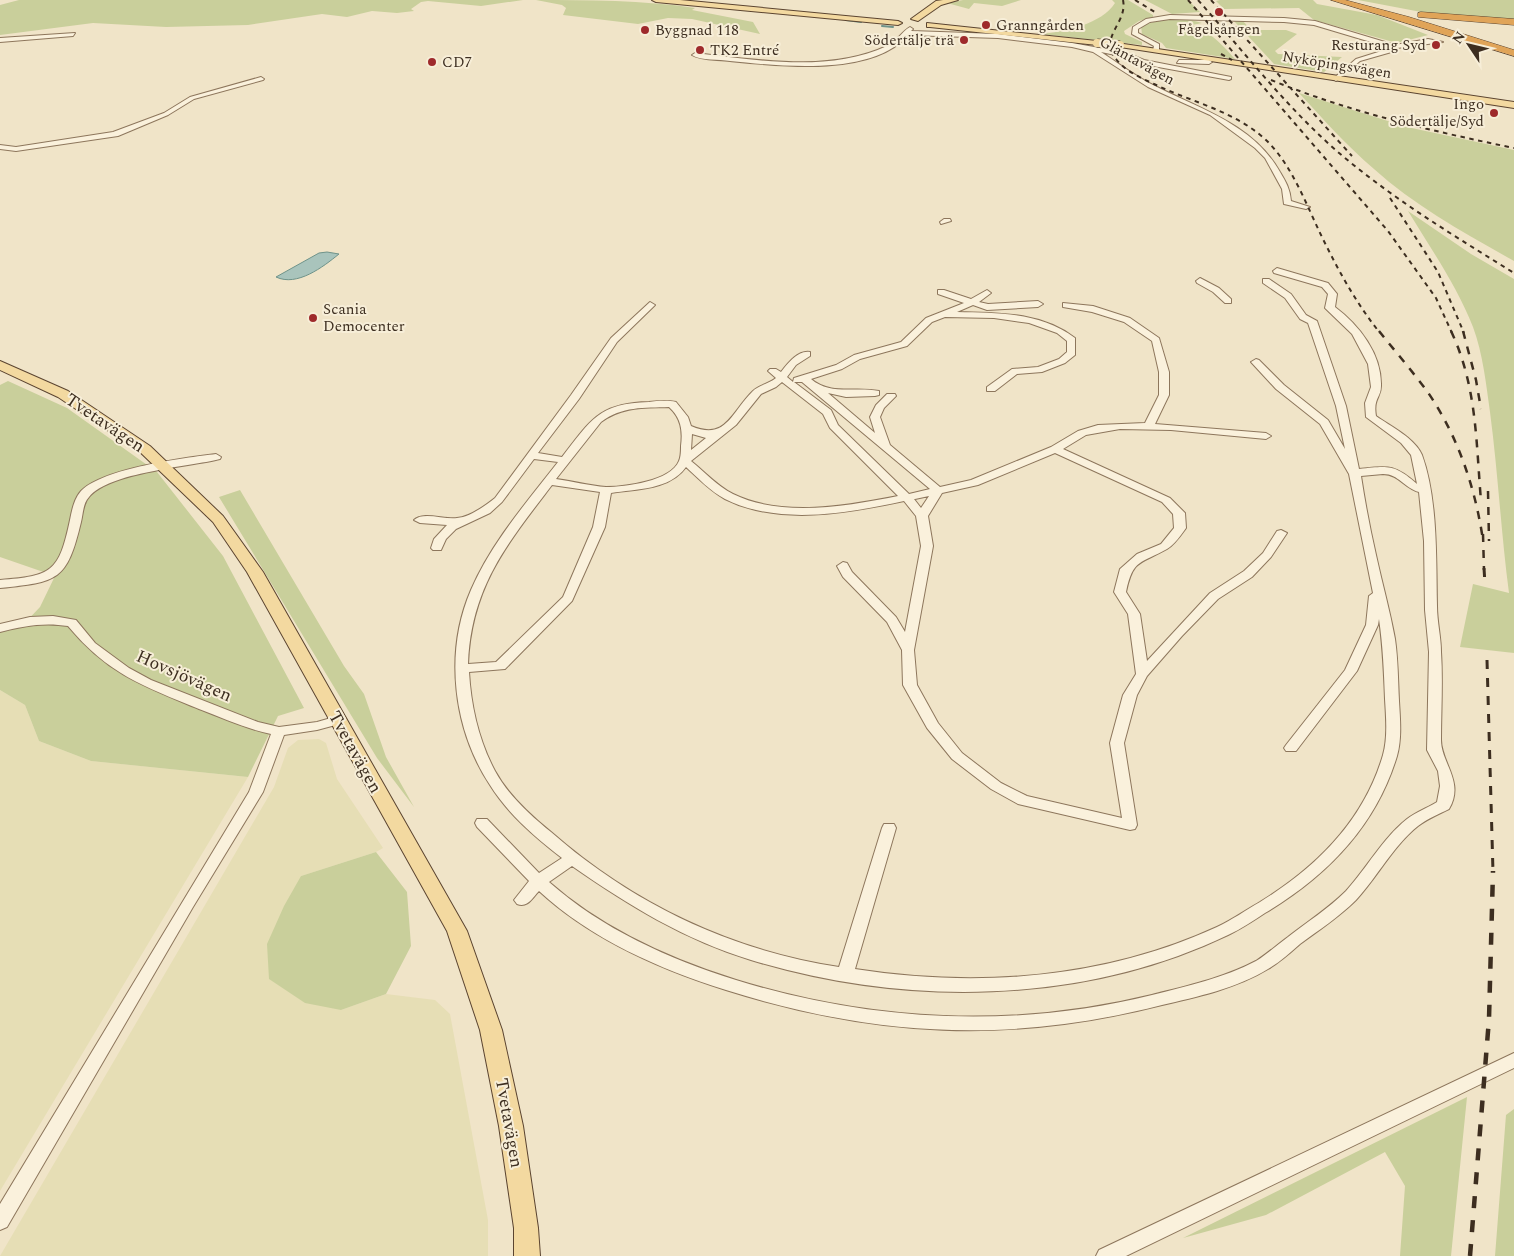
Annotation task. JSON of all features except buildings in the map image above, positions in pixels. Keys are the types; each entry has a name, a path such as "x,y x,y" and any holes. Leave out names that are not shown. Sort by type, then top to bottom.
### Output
{"highway":[{"path":"1335,0 1514,54"},
{"path":"1346,0 1431,16 1514,22"},
{"path":"1346,0 1514,48"},
{"path":"1364,8 1514,62"},
{"path":"1514,27 1494,34 1514,48"}],"main road":[{"path":"656,0 850,17 904,26 926,21 939,3 954,0"},
{"path":"904,26 916,19 926,21"},
{"name":"Nyköpingsvägen","path":"926,21 949,28 1156,50 1514,106"},
{"name":"Tvetavägen","path":"0,365 63,394 145,449 189,489 238,546 457,931 491,1030 511,1126 526,1228 527,1256"}],"street":[{"path":"1156,50 1157,44 1135,34 1135,28 1148,20 1170,17 1304,21 1395,47 1428,41 1440,42"},
{"name":"Gläntavägen","path":"904,26 998,36 1088,49 1150,86 1212,114 1247,138 1268,157 1286,189 1287,202 1306,207"},
{"path":"695,55 782,63 839,60 884,50 898,42 904,26"},
{"path":"0,40 74,34"},
{"path":"1337,78 1358,60 1393,50 1395,47"},
{"path":"1088,49 1116,52 1132,58 1229,78"},
{"path":"1132,58 1209,62"},
{"path":"0,147 16,149 115,134 166,114 192,98 261,79"},
{"path":"0,143 12,140"},
{"path":"1271,276 1325,285 1333,294 1330,308 1321,318 1312,321 1303,317 1271,276"},
{"path":"1200,281 1228,301"},
{"path":"941,292 988,307 1038,304"},
{"path":"808,382 857,357 904,344 929,320 971,303 988,293"},
{"path":"437,548 438,539 446,530 459,522 479,516 495,504 575,397 614,340 650,305"},
{"path":"1066,305 1092,309 1127,320 1156,340 1164,372 1164,395 1148,427"},
{"path":"482,823 537,882 574,911 625,942 692,972 756,994 860,1018 907,1024 968,1026 1027,1024 1092,1016 1163,1000 1262,965 1356,890 1395,839 1411,823 1444,805 1447,786 1445,771 1434,750 1435,652 1431,610 1430,540 1424,490 1416,454 1405,441 1371,417 1370,401 1376,388 1373,362 1359,336 1344,317 1330,308"},
{"path":"944,314 1028,319 1062,330 1072,340 1072,353 1062,361 1039,370 1015,371 991,389"},
{"path":"685,461 688,428 678,409 672,404 620,407 608,411 597,420 564,460 510,533 481,580 464,630 461,669 473,733 489,772 528,820 545,837 572,858 673,924 754,954 845,975 922,984 988,984 1054,980 1114,970 1178,950 1233,927 1266,907 1308,877 1342,846 1367,812 1391,752 1394,727 1387,630 1341,404 1316,342 1312,321"},
{"path":"549,481 606,490 646,485 664,480 676,472 685,461 714,435 732,423 757,392 779,379 793,363 807,354"},
{"path":"1256,362 1280,387 1324,422 1354,473"},
{"path":"779,379 808,382 846,394 875,393"},
{"path":"779,379 827,412 834,426 907,498 922,516 927,546 908,650 910,685 932,725 957,756 996,786 1024,800 1130,825 1117,743 1130,696 1142,674 1178,633 1214,596 1248,574 1267,554 1280,533"},
{"path":"808,382 938,491"},
{"path":"886,448 875,417 880,407 891,396"},
{"path":"685,461 729,497 775,511 816,510 907,498 974,483 1055,449 1083,433 1111,427 1148,427 1266,436"},
{"path":"688,428 700,434 714,435"},
{"path":"1055,449 1166,500 1179,513 1180,528 1165,546 1141,556 1124,572 1120,592 1134,614 1142,674"},
{"path":"530,455 564,460"},
{"path":"0,584 42,577 60,568 66,555 79,505 88,492 120,477 164,466 216,457"},
{"path":"1354,473 1373,473 1391,470 1399,474 1416,489 1424,490"},
{"path":"461,669 500,666 568,598 599,528 606,490"},
{"path":"922,516 938,491"},
{"path":"420,520 459,522"},
{"path":"843,566 847,574 892,620 908,650"},
{"path":"1291,748 1351,671 1372,625 1376,582"},
{"name":"Hovsjövägen","path":"0,628 38,621 53,620 72,623 91,646 124,671 146,684 255,726 279,731 317,726 338,720"},
{"path":"0,1221 188,903 256,792 279,731"},
{"path":"845,975 889,828"},
{"path":"522,900 537,882 572,858"},
{"path":"1106,1256 1514,1060"}],"shaded area":[{"path":"0,690 25,705 39,741 91,761 248,777 0,1191"},
{"path":"319,739 326,743 337,779 383,848 376,852 301,876 341,1010 386,994 435,1000 450,1014 488,1220 488,1256 0,1256 274,787 288,748 298,740"}],"green space":[{"path":"19,0 523,0 481,6 428,1 421,2 411,9 414,11 397,13 372,11 347,17 322,14 248,25 166,27 93,23 0,35 0,5"},
{"path":"536,0 596,0 695,8 692,10 753,22 760,34 692,19 668,18 638,24 563,15 566,8 562,5"},
{"path":"963,0 1021,0 1002,6 974,3 969,9 947,3"},
{"path":"1112,0 1128,0 1153,15 1153,17 1139,21 1124,31 1125,34 1142,42 1142,45 1040,34 1071,29 1092,22 1109,10 1115,3"},
{"path":"1145,0 1188,0 1200,12 1172,14"},
{"path":"1313,0 1317,4 1377,15 1428,35 1397,43 1314,20 1299,8 1224,9 1216,1"},
{"path":"1358,0 1514,0 1514,21 1437,15"},
{"path":"1163,19 1191,20 1202,23 1192,25 1215,39 1235,59 1166,48 1162,43 1142,34 1141,26"},
{"path":"1234,21 1243,21 1251,30 1286,30 1297,34 1275,51 1278,54 1342,57 1324,72 1274,64"},
{"path":"1299,93 1407,127 1514,150 1514,261 1441,219 1406,195 1345,142"},
{"path":"1408,211 1471,254 1514,279 1514,653 1460,647 1473,584 1509,593 1493,435 1484,369 1473,327 1451,282"},
{"path":"8,381 67,408 157,472 223,556 304,708 278,716 248,777 91,761 39,741 25,705 0,690 0,632 21,627 40,607 55,576 0,557 0,385"},
{"path":"240,490 344,666 364,694 386,757 414,807 377,758 219,497"},
{"path":"376,852 407,892 411,946 386,994 341,1010 305,1003 269,979 267,944 284,906 301,876"},
{"path":"1467,1097 1451,1256 1400,1256 1405,1186 1385,1152 1266,1215 1183,1238"},
{"path":"1514,1109 1514,1256 1495,1256 1506,1115"}],"water":[{"path":"319,253 339,254 318,270 301,278 284,279 276,277"}],"waterway":[{"path":"846,20 861,22"},
{"path":"882,26 893,27"}],"railway":[{"path":"1123,0 1121,16 1110,44 1111,51 1116,59 1139,77 1227,114 1254,130 1266,140 1291,173 1327,248 1355,298 1380,333"},
{"path":"1135,0 1158,14"},
{"path":"1188,0 1388,231 1436,298 1452,333"},
{"path":"1198,0 1268,82 1305,121 1345,158 1406,204 1514,273"},
{"path":"1211,0 1289,87"},
{"path":"1221,54 1232,60"},
{"path":"1271,80 1289,87"},
{"path":"1289,87 1331,102 1391,120 1514,148"},
{"path":"1289,87 1352,156"},
{"path":"1390,198 1438,272 1464,333"},
{"path":"1379,331 1427,391 1448,426 1470,481 1483,540"},
{"path":"1451,331 1460,352 1471,393 1481,501"},
{"path":"1463,331 1476,380 1481,409"},
{"path":"1488,491 1489,541"},
{"path":"1483,534 1484,570"},
{"path":"1484,568 1485,584"},
{"path":"1487,660 1493,872"},
{"path":"1470,1256 1489,1019 1493,872"}],"place":[{"name":"Fågelsången","path":"1219,12"},
{"name":"Granngården","path":"986,25"},
{"name":"Byggnad 118","path":"645,30"},
{"name":"Södertälje trä","path":"964,40"},
{"name":"Resturang Syd","path":"1436,45"},
{"name":"TK2 Entré","path":"700,50"},
{"name":"CD7","path":"432,62"},
{"name":"Ingo Södertälje/Syd","path":"1494,113"},
{"name":"Scania Democenter","path":"313,318"}]}
